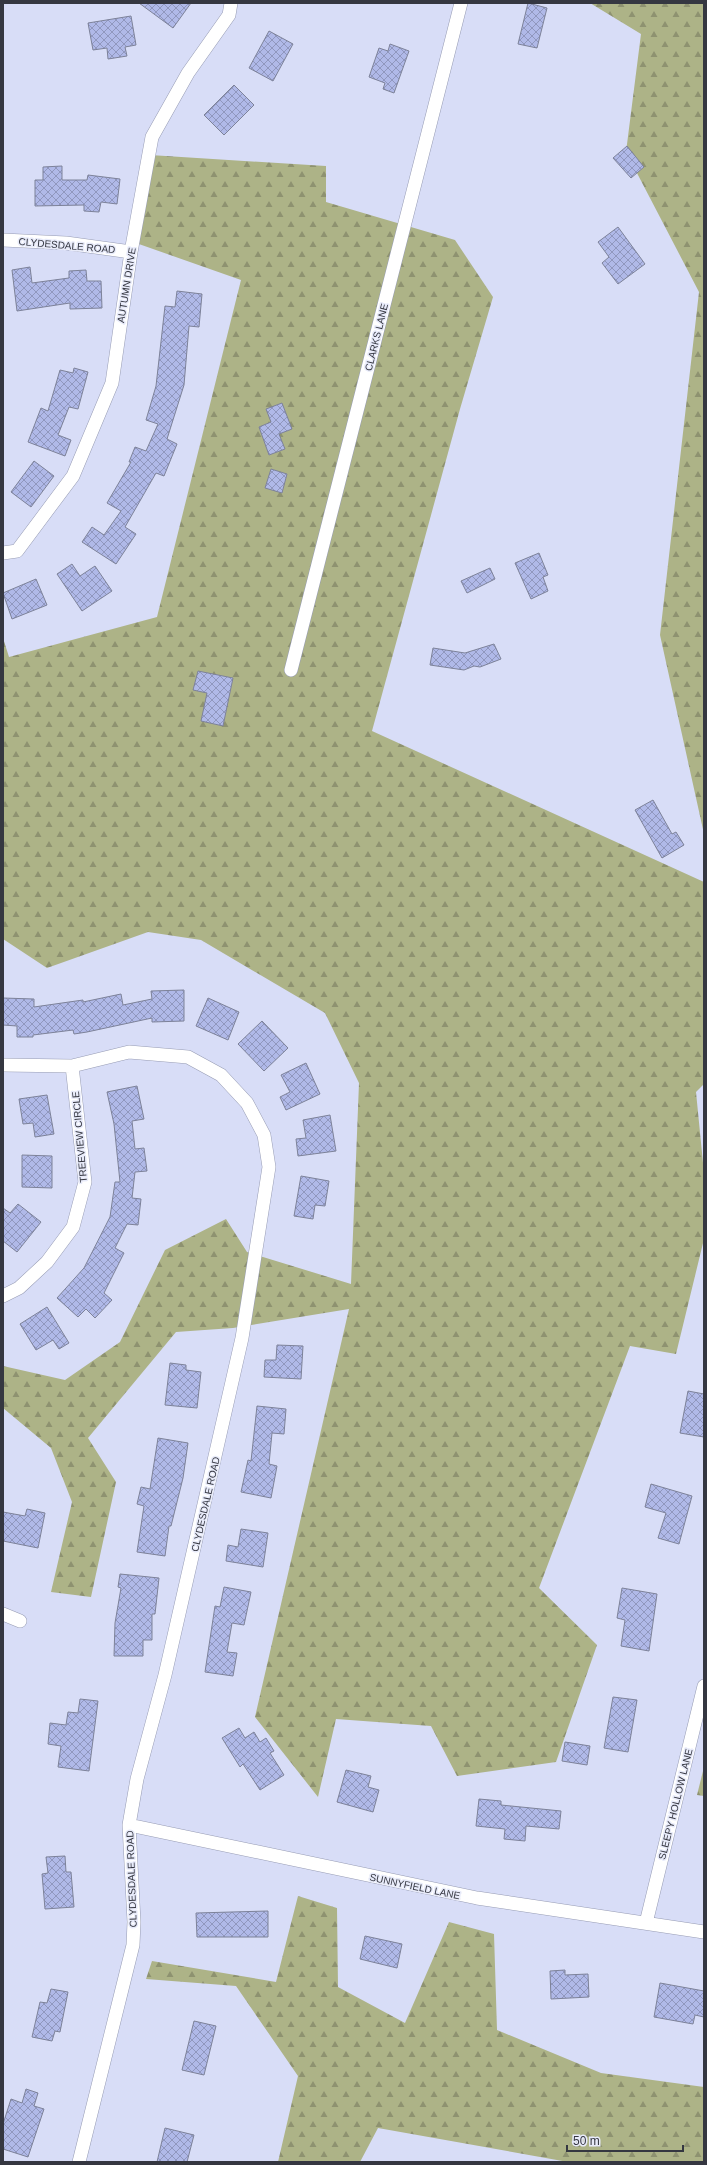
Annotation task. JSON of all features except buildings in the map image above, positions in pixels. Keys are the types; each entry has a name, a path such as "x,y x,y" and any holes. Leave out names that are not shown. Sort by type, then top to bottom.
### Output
{"street":[{"name":"AUTUMN DRIVE","path":"3,553 17,551 73,476 112,383 131,252 152,137 188,73 229,15 231,3"},
{"name":"CLARKS LANE","path":"291,670 462,3"},
{"name":"CLYDESDALE ROAD","path":"3,240 66,243 131,252"},
{"name":"CLYDESDALE ROAD","path":"3,1065 72,1066 129,1052 188,1057 221,1075 247,1103 264,1135 269,1167 242,1338 165,1675 138,1779 129,1825 134,1915 133,1945 79,2162"},
{"name":"TREEVIEW CIRCLE","path":"3,1296 19,1288 47,1262 73,1227 85,1182 72,1066"},
{"path":"3,1614 20,1621"},
{"name":"SLEEPY HOLLOW LANE","path":"646,1923 704,1686"},
{"name":"SUNNYFIELD LANE","path":"129,1825 477,1898 704,1932"}],"green space":[{"path":"590,3 704,3 704,834 660,635 699,292 626,152 641,34"},
{"path":"150,155 326,166 326,202 455,240 493,297 460,409 372,731 704,882 704,1084 696,1092 704,1173 704,1239 676,1354 630,1346 539,1588 597,1645 556,1762 457,1776 431,1726 336,1719 318,1797 255,1717 349,1309 233,1328 176,1332 88,1438 116,1482 91,1597 51,1592 72,1502 51,1448 3,1408 3,1366 65,1380 120,1342 165,1250 226,1219 247,1252 351,1284 359,1083 325,1013 201,940 148,932 47,968 3,939 3,638 9,657 157,617 241,280 136,243"},
{"path":"704,1767 704,1796 697,1795"},
{"path":"298,1896 337,1908 338,1987 405,2023 449,1922 494,1934 497,2030 601,2073 704,2087 704,2162 568,2162 378,2128 360,2162 278,2162 298,2076 236,1986 146,1979 152,1961 276,1982"}]}
